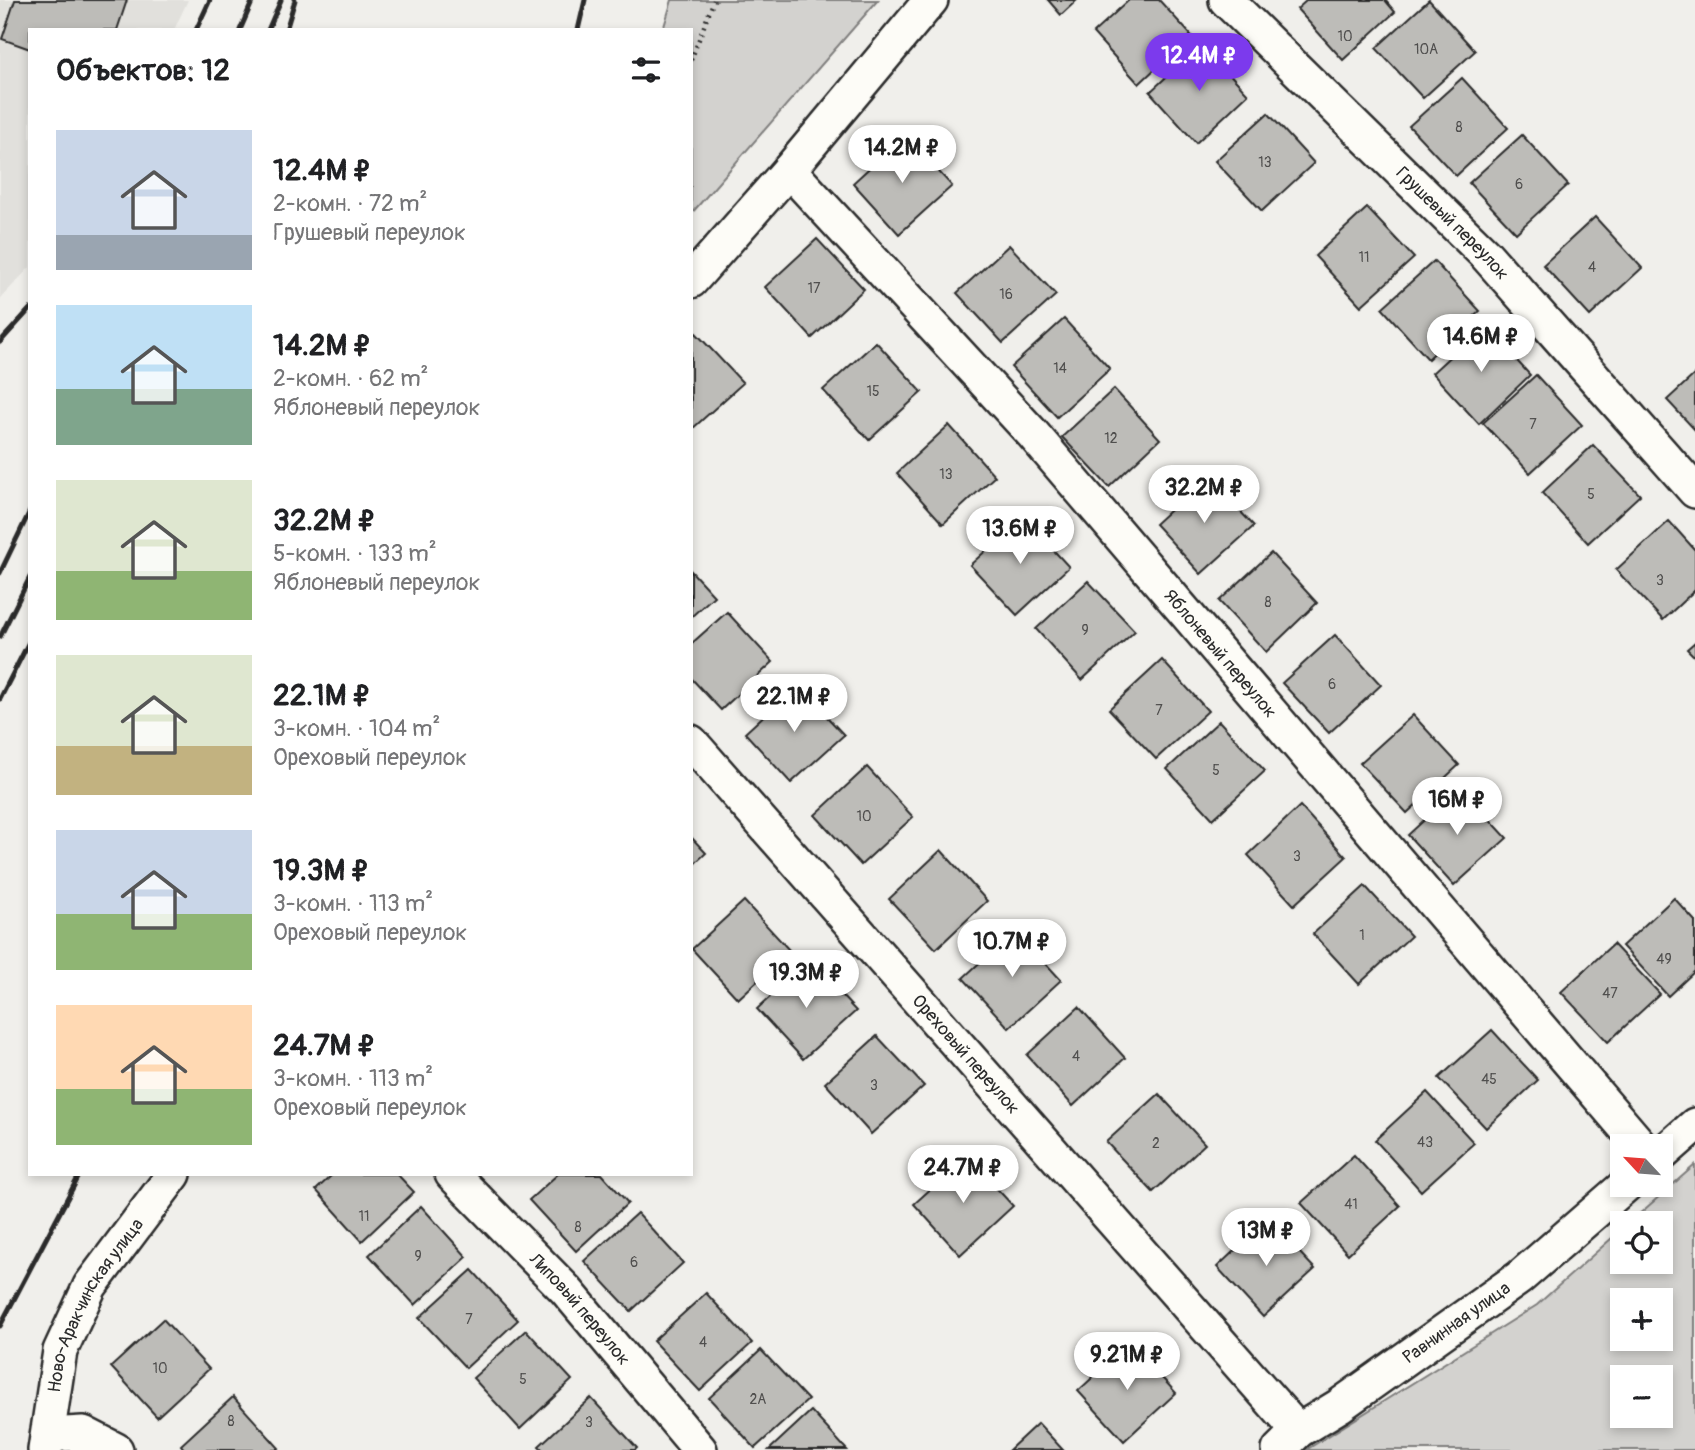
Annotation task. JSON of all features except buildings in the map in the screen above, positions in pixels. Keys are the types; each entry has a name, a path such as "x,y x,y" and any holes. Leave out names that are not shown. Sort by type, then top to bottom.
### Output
{"street":[{"path":"693,279 932,0"},
{"name":"Грушевый переулок","path":"1226,0 1485,254 1695,491"},
{"name":"Яблоневый переулок","path":"789,170 1032,433 1631,1134"},
{"name":"Ореховый переулок","path":"693,743 1289,1441"},
{"path":"1673,1144 1695,1125"},
{"name":"Ново-Аракчинская улица","path":"47,1442 60,1351 90,1286 172,1176"},
{"name":"Липовый переулок","path":"454,1176 566,1290 699,1450"},
{"name":"Равнинная улица","path":"1289,1441 1519,1278 1612,1197"},
{"path":"47,1442 83,1433 116,1450"}],"path":[{"path":"693,55 713,0"}],"shaded area":[{"path":"0,0 188,0 175,28 28,28 28,269 0,299"},
{"path":"672,0 878,0 693,212 693,28 664,28"},
{"path":"1695,1165 1695,1450 1306,1450 1537,1305 1610,1240 1610,1274 1673,1274 1673,1211 1643,1211 1659,1197 1673,1197 1673,1184"}],"railway":[{"path":"197,28 210,0"},
{"path":"241,28 253,0"},
{"path":"269,28 281,0"},
{"path":"287,28 295,0"},
{"path":"578,28 585,0"},
{"path":"0,342 28,311"},
{"path":"0,573 28,515"},
{"path":"0,637 28,581"},
{"path":"0,699 28,644"},
{"path":"0,1326 79,1176"}]}
